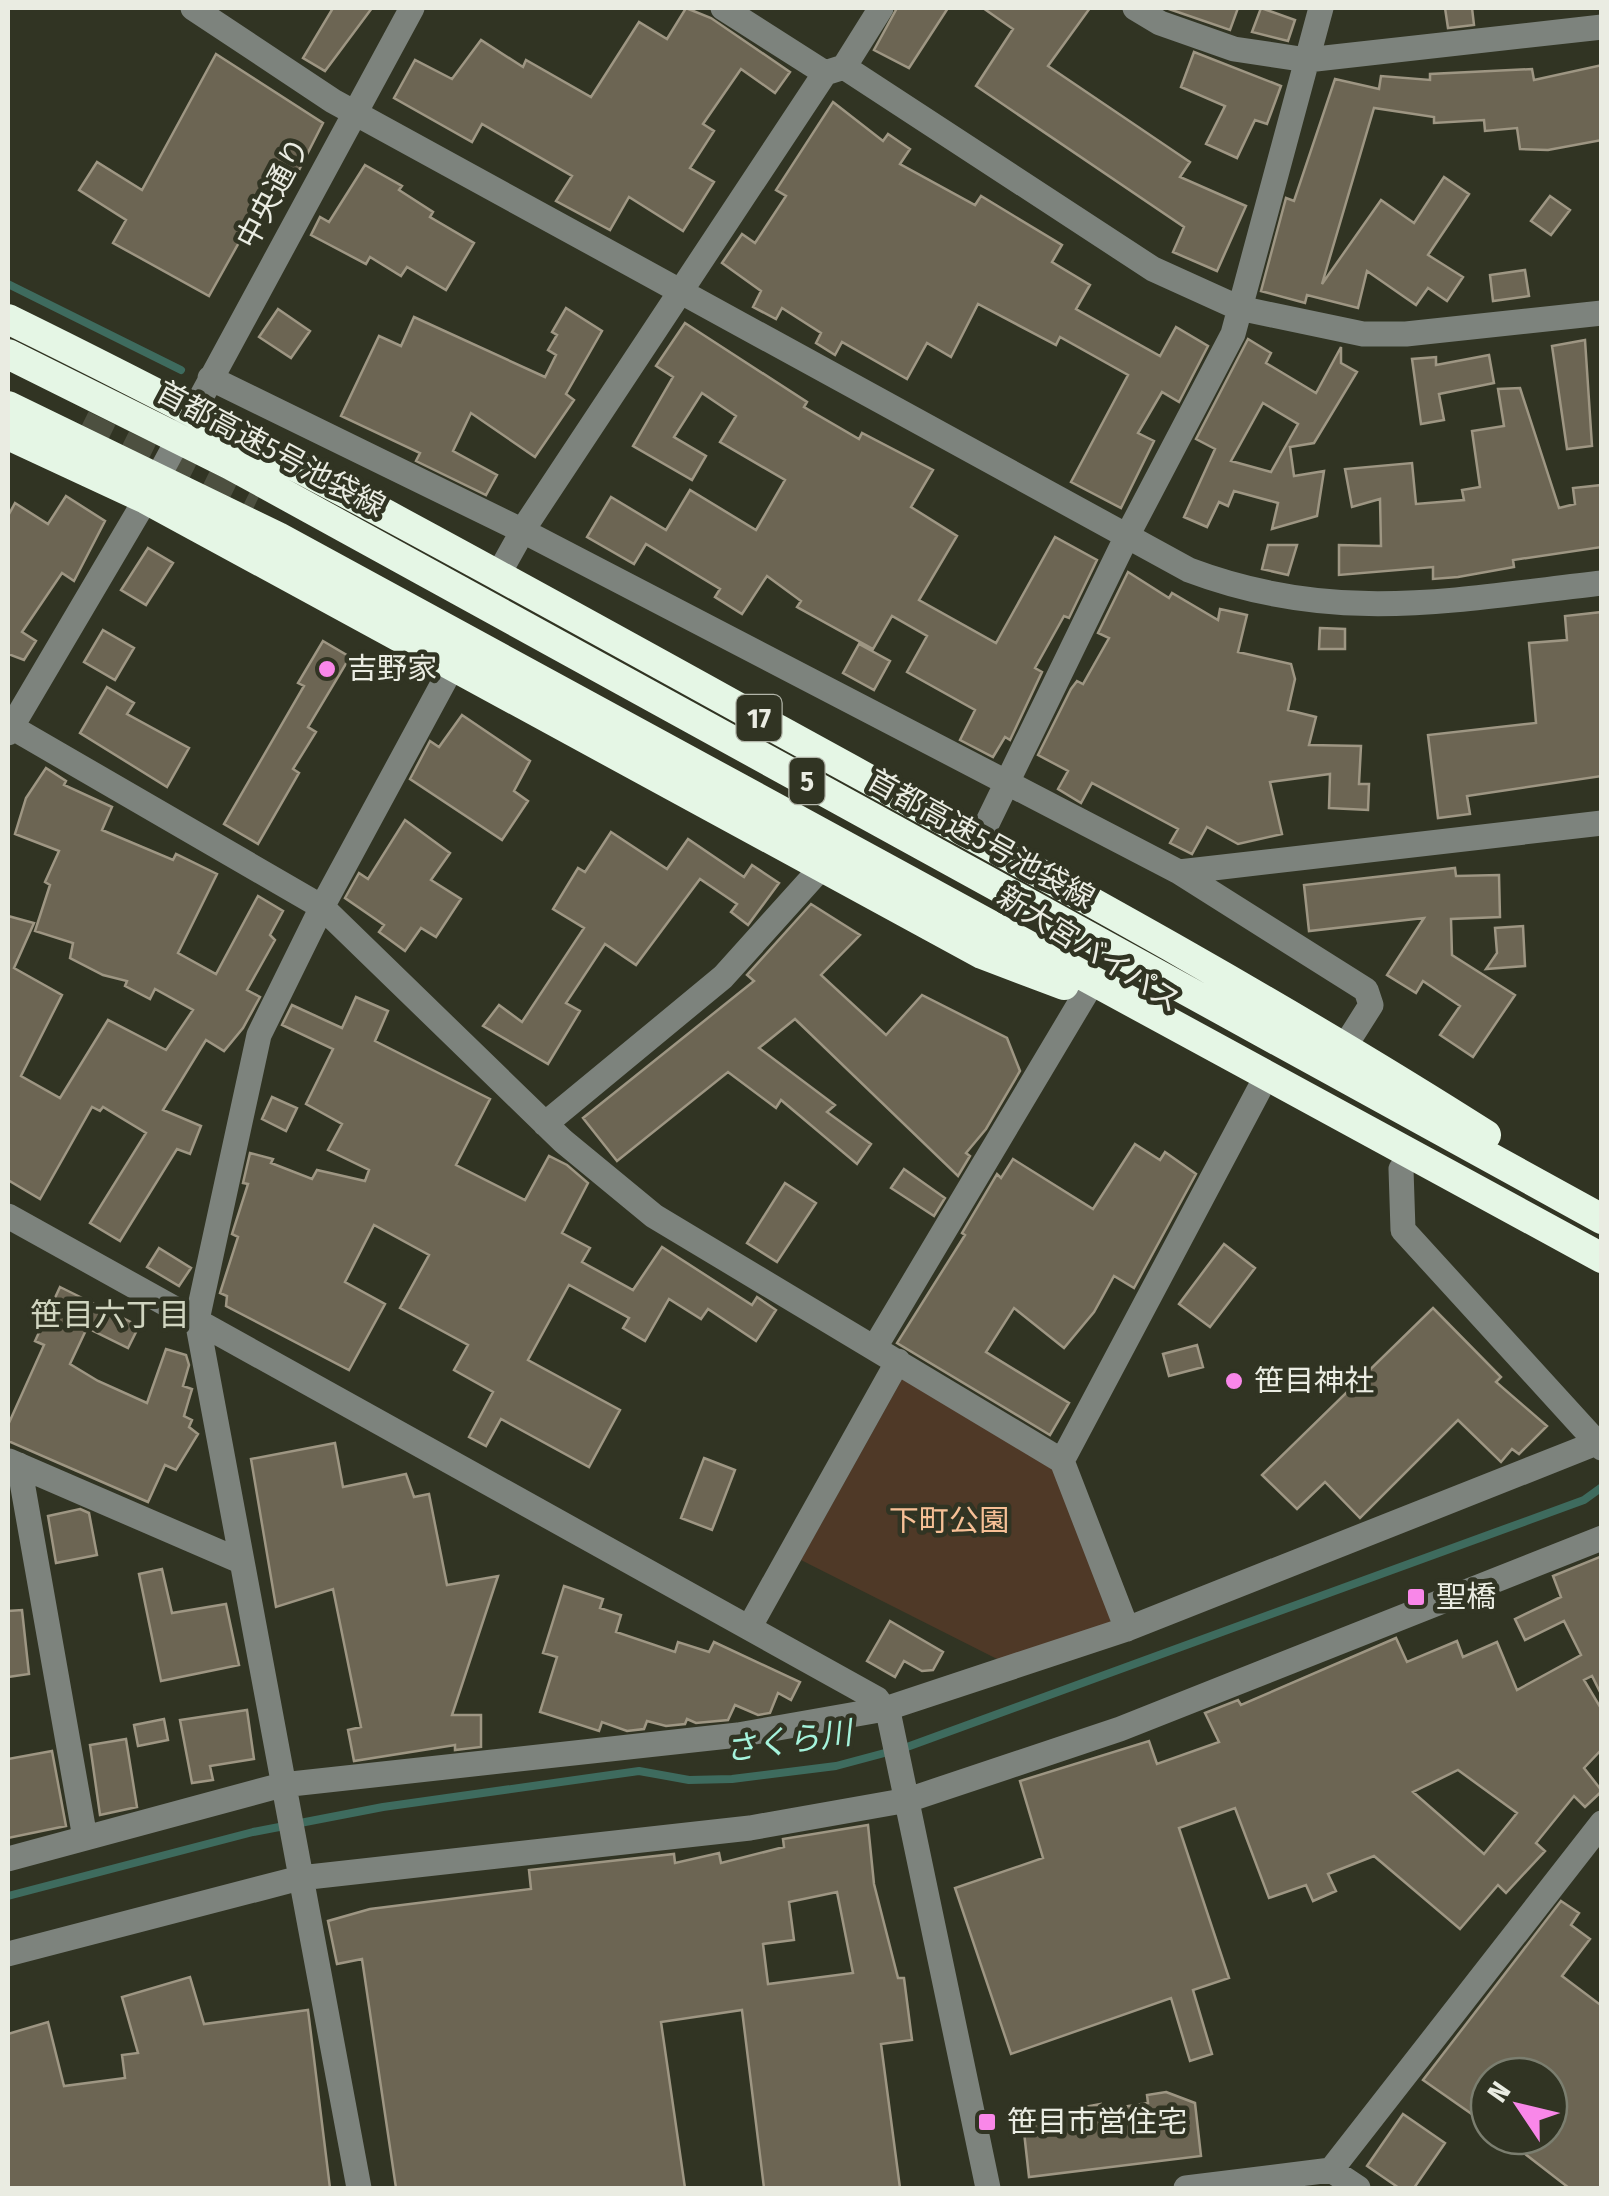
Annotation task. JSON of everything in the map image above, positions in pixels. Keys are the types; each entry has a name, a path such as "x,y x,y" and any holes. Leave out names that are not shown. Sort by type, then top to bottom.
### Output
{"highway":[{"name":"17","path":"8,320 194,410 979,840 1345,1046 1497,1142"},
{"name":"首都高速5号池袋線","path":"8,354 232,466 1602,1219"},
{"path":"8,373 86,419 8,390"},
{"name":"5","path":"8,406 278,537 1602,1258"},
{"name":"17","path":"8,435 146,499 982,954 1086,993"},
{"name":"新大宮バイパス","path":"1602,1197 1272,1023 912,847 285,518 715,760 904,872 1086,993 1602,1281"}],"street":[{"path":"192,8 354,112 1126,538 1222,582 1324,604 1392,607 1602,583"},
{"name":"中央通り","path":"9,728 146,499 412,8"},
{"path":"723,8 834,70 1153,269 1239,308 1363,334 1406,334 1602,314"},
{"path":"498,575 678,292 881,8"},
{"path":"1135,8 1160,24 1234,50 1307,60 1602,28"},
{"path":"979,840 1126,538 1232,334 1321,8"},
{"path":"210,378 524,531 1178,872 1366,990 1371,1005 1345,1046"},
{"path":"359,2188 238,1560 197,1320 259,1035 322,907 453,665"},
{"path":"9,728 322,907 544,1124 654,1216 1062,1461 1127,1629"},
{"path":"1178,872 1602,824"},
{"path":"544,1124 723,977 822,867"},
{"path":"875,1347 1086,993"},
{"path":"1062,1461 1260,1090"},
{"path":"8,1859 85,1838 284,1797 887,1713 1127,1629 1600,1445 1403,1230 1401,1168"},
{"path":"8,1216 864,1689 887,1713 988,2188"},
{"path":"750,1626 898,1361"},
{"path":"13,1462 238,1560"},
{"path":"13,1462 85,1838"},
{"path":"8,1954 300,1878 750,1828 905,1790 1120,1729 1602,1538"},
{"path":"1331,2170 1602,1823"},
{"path":"1186,2188 1331,2170 1358,2188"}],"green space":[{"name":"下町公園","path":"905,1374 1055,1464 1115,1627 1007,1664 801,1560"}],"building":[{"path":"333,8 372,8 325,71 303,58"},
{"path":"686,8 711,18 790,72 775,93 741,69 703,124 714,131 690,168 714,182 683,231 629,197 610,230 556,201 572,176 482,124 472,142 394,98 415,60 452,79 481,40 523,67 526,60 591,97 639,22 667,39"},
{"path":"897,8 948,8 909,68 874,50"},
{"path":"983,8 1090,8 1048,66 1190,162 1180,177 1246,206 1217,271 1173,252 1184,227 976,86 1013,29"},
{"path":"1166,8 1238,8 1230,30"},
{"path":"1261,8 1295,20 1288,41 1252,32"},
{"path":"1445,8 1472,8 1474,25 1448,28"},
{"path":"1194,52 1281,86 1267,124 1255,120 1237,158 1206,144 1225,106 1181,87"},
{"path":"216,54 323,123 294,180 279,171 209,296 113,243 126,220 79,190 97,162 142,190"},
{"path":"1602,65 1602,140 1548,150 1520,149 1517,128 1485,131 1484,120 1434,123 1434,117 1374,108 1322,284 1381,200 1414,223 1444,177 1469,194 1428,255 1463,277 1447,301 1428,288 1416,305 1367,271 1358,308 1307,295 1305,303 1261,291 1286,198 1294,201 1335,79 1379,89 1381,76 1430,80 1430,74 1532,69 1534,80"},
{"path":"833,102 883,141 888,134 910,149 900,164 975,205 981,196 1062,245 1052,262 1090,285 1076,309 1160,356 1176,327 1208,346 1179,402 1162,392 1138,433 1154,441 1121,508 1071,482 1128,375 1060,337 1056,345 978,304 951,357 927,343 907,379 842,342 835,355 816,343 821,333 782,308 776,319 753,307 761,291 722,263 742,234 755,243 786,196 776,190"},
{"path":"365,165 402,186 399,190 433,212 430,217 474,243 446,290 407,267 401,276 370,257 366,264 311,235 320,217 329,222"},
{"path":"1550,196 1570,210 1551,235 1531,221"},
{"path":"1525,270 1529,296 1493,301 1490,275"},
{"path":"566,308 602,331 566,394 574,400 535,457 471,413 453,451 497,475 486,495 416,461 420,453 341,416 379,336 401,346 414,317 545,377 556,355 548,350 557,335 552,332"},
{"path":"278,309 310,331 291,358 259,337"},
{"path":"685,323 807,402 804,407 859,439 862,433 933,470 911,507 957,536 919,600 996,643 1055,537 1097,560 1069,618 1064,616 1035,668 1042,672 1010,740 1005,737 993,757 960,740 975,710 907,672 927,636 892,616 873,649 797,607 801,601 767,576 742,614 715,597 720,589 646,544 634,564 587,537 611,497 666,530 690,490 756,530 785,480 720,442 736,416 702,393 674,437 706,456 692,480 633,446 673,377 656,366"},
{"path":"1248,339 1271,353 1266,363 1316,393 1341,347 1341,363 1357,372 1314,443 1290,447 1294,476 1324,471 1317,516 1272,529 1278,503 1234,491 1228,506 1219,502 1207,527 1184,517 1215,449 1196,439","holes":["1263,403 1298,424 1271,472 1231,461"]},
{"path":"1585,340 1592,446 1567,449 1552,346"},
{"path":"1489,355 1494,383 1439,394 1444,420 1421,424 1412,359 1436,357 1436,365"},
{"path":"1520,388 1559,508 1575,504 1573,488 1602,485 1602,547 1513,560 1514,567 1458,577 1433,579 1433,567 1339,575 1339,545 1381,546 1380,499 1352,507 1345,469 1412,463 1416,504 1464,500 1462,490 1480,487 1472,431 1504,426 1498,389"},
{"path":"66,496 105,521 74,581 62,573 22,632 36,641 24,660 8,654 8,516 15,503 48,524"},
{"path":"1268,545 1297,545 1288,575 1262,569"},
{"path":"148,548 173,563 146,605 121,590"},
{"path":"1128,572 1169,598 1172,593 1218,620 1220,609 1247,615 1238,652 1291,664 1295,679 1288,710 1316,717 1309,745 1361,746 1359,784 1369,784 1368,810 1329,808 1330,774 1270,782 1282,834 1238,844 1207,827 1192,854 1170,843 1178,829 1092,783 1081,803 1058,789 1068,771 1038,755 1071,689 1077,681 1083,684 1109,638 1098,633"},
{"path":"1602,612 1602,776 1467,796 1470,814 1438,818 1428,735 1536,723 1529,643 1567,640 1565,616"},
{"path":"1320,628 1345,629 1345,649 1319,649"},
{"path":"103,630 134,648 115,680 84,662"},
{"path":"323,641 350,657 308,727 316,732 293,769 299,773 258,844 224,824 304,686 298,683"},
{"path":"859,644 890,661 874,690 843,673"},
{"path":"107,687 134,703 127,714 189,748 167,787 80,733"},
{"path":"462,715 530,761 514,791 528,801 502,840 410,779 430,741 439,747"},
{"path":"46,768 66,781 64,785 112,807 102,830 173,860 176,854 217,874 178,953 216,974 258,896 283,911 270,935 275,940 247,990 260,997 243,1028 224,1051 206,1040 163,1110 201,1126 190,1154 177,1149 120,1241 90,1223 146,1133 103,1107 100,1111 92,1107 40,1199 8,1180 8,916 34,923 14,968 62,995 21,1076 60,1098 108,1020 166,1050 193,1010 155,989 150,999 125,986 127,981 103,975 70,958 73,943 35,931 50,885 45,882 59,851 15,834 26,798"},
{"path":"405,820 450,853 431,880 461,899 436,937 421,928 405,951 379,932 384,925 345,898 359,873 368,879"},
{"path":"611,832 667,869 688,839 744,877 752,865 779,883 748,925 731,912 737,904 700,879 636,965 605,944 566,1003 580,1011 548,1064 483,1026 499,1005 522,1022 584,928 553,909 578,868 585,872"},
{"path":"1455,868 1456,876 1499,875 1500,917 1451,919 1452,955 1515,995 1473,1057 1440,1035 1460,1006 1423,981 1416,993 1387,975 1424,918 1309,931 1304,885"},
{"path":"811,904 860,935 821,975 886,1035 922,995 1007,1038 1020,1071 986,1129 966,1153 970,1156 958,1176 795,1019 759,1048 835,1105 827,1112 871,1144 857,1164 781,1100 776,1108 728,1072 617,1161 583,1118 754,981 747,975"},
{"path":"1523,926 1525,966 1486,969 1497,953 1495,928"},
{"path":"356,997 388,1011 375,1041 490,1099 456,1165 525,1200 549,1156 567,1165 588,1183 562,1233 590,1248 582,1262 633,1290 662,1247 752,1305 757,1297 776,1310 756,1341 708,1309 701,1319 669,1299 645,1341 623,1328 629,1318 569,1285 528,1360 620,1410 589,1467 501,1419 486,1446 469,1437 493,1392 454,1370 468,1345 400,1308 429,1255 374,1225 345,1282 385,1304 349,1370 226,1306 227,1296 220,1293 238,1237 232,1234 248,1184 243,1183 250,1153 273,1159 271,1163 312,1179 317,1170 365,1181 369,1170 328,1150 342,1124 306,1104 333,1049 282,1025 292,1005 342,1028"},
{"path":"272,1097 297,1108 286,1131 262,1119"},
{"path":"1135,1144 1160,1160 1165,1152 1196,1174 1134,1288 1114,1276 1094,1312 1064,1348 1014,1308 986,1352 1069,1403 1050,1435 897,1343 965,1235 962,1233 997,1174 1001,1178 1013,1159 1093,1209"},
{"path":"904,1169 945,1198 934,1216 891,1188"},
{"path":"785,1183 816,1203 777,1262 747,1243"},
{"path":"1224,1244 1255,1268 1210,1327 1179,1304"},
{"path":"159,1248 191,1268 179,1286 147,1267"},
{"path":"60,1287 139,1326 128,1348 87,1328 70,1364 98,1381 147,1403 166,1349 186,1355 189,1365 183,1386 192,1389 184,1416 192,1420 189,1427 198,1434 176,1470 165,1465 148,1502 8,1441 8,1425 44,1345 35,1341"},
{"path":"1433,1308 1501,1377 1496,1382 1547,1426 1519,1454 1512,1449 1501,1462 1458,1420 1360,1518 1325,1482 1297,1509 1262,1475"},
{"path":"1197,1345 1203,1367 1169,1376 1163,1354"},
{"path":"335,1443 343,1487 406,1474 414,1497 429,1494 447,1585 498,1576 452,1715 481,1715 481,1747 455,1750 455,1745 354,1761 348,1730 361,1727 333,1589 276,1607 251,1459"},
{"path":"704,1458 735,1470 712,1530 681,1518"},
{"path":"80,1509 89,1513 97,1555 56,1563 48,1516"},
{"path":"1602,1556 1602,1696 1592,1676 1584,1680 1602,1710 1602,1749 1584,1768 1602,1791 1585,1807 1574,1796 1536,1843 1545,1851 1506,1893 1498,1885 1460,1929 1374,1856 1328,1874 1336,1891 1313,1901 1306,1885 1269,1898 1235,1808 1179,1828 1229,1978 1193,1990 1212,2054 1190,2061 1171,1998 1011,2054 955,1888 1043,1858 1020,1781 1149,1741 1157,1764 1219,1742 1205,1713 1238,1700 1241,1705 1396,1638 1407,1662 1457,1641 1463,1657 1497,1642 1517,1690 1581,1655 1564,1621 1525,1640 1515,1619 1561,1597 1553,1576","holes":["1458,1770 1517,1813 1484,1854 1413,1792"]},
{"path":"162,1569 172,1613 226,1604 239,1665 161,1681 139,1574"},
{"path":"564,1586 603,1599 600,1608 621,1615 616,1632 675,1652 678,1642 709,1652 714,1642 800,1682 791,1700 778,1693 770,1713 758,1715 735,1705 728,1720 696,1723 687,1719 685,1724 666,1726 647,1721 644,1729 627,1731 602,1722 599,1731 540,1712 557,1657 543,1653"},
{"path":"22,1610 29,1674 8,1677 8,1611"},
{"path":"890,1621 943,1652 933,1670 922,1671 904,1661 895,1677 867,1661"},
{"path":"247,1710 254,1759 210,1766 213,1780 192,1783 180,1720"},
{"path":"164,1719 168,1740 138,1746 134,1725"},
{"path":"126,1739 137,1807 100,1815 90,1745"},
{"path":"52,1751 66,1826 8,1838 8,1759"},
{"path":"868,1825 874,1884 898,1978 904,1978 912,2040 881,2044 900,2188 764,2188 742,2010 661,2022 685,2188 396,2188 362,1959 337,1964 328,1921 370,1909 531,1889 529,1870 674,1854 675,1863 719,1853 721,1863 784,1847 783,1839","holes":["837,1892 853,1973 768,1984 763,1944 794,1940 789,1902"]},
{"path":"1561,1901 1579,1913 1571,1925 1590,1939 1562,1976 1602,2006 1602,2188 1569,2188 1528,2156 1569,2156 1569,2056 1469,2056 1469,2112 1423,2080"},
{"path":"190,1977 204,2024 308,2010 330,2188 8,2188 8,2034 48,2022 64,2086 125,2078 122,2055 138,2053 122,1997"},
{"path":"1166,2092 1195,2103 1201,2156 1029,2177 1023,2123 1046,2120 1046,2114 1101,2104 1103,2110 1148,2103 1147,2095"},
{"path":"1403,2114 1445,2143 1414,2188 1399,2188 1367,2166"}],"waterway":[{"path":"8,284 181,370"},
{"name":"さくら川","path":"8,1896 253,1832 383,1807 639,1771 689,1780 732,1779 836,1766 907,1747 1584,1500 1602,1487"}],"tunnel":[{"path":"82,425 253,509"}],"place":[{"name":"吉野家","path":"327,669"},
{"name":"笹目神社","path":"1234,1381"},
{"name":"聖橋","path":"1416,1597"},
{"name":"笹目市営住宅","path":"987,2122"}],"district":[{"name":"笹目六丁目","path":"110,1315"}]}
